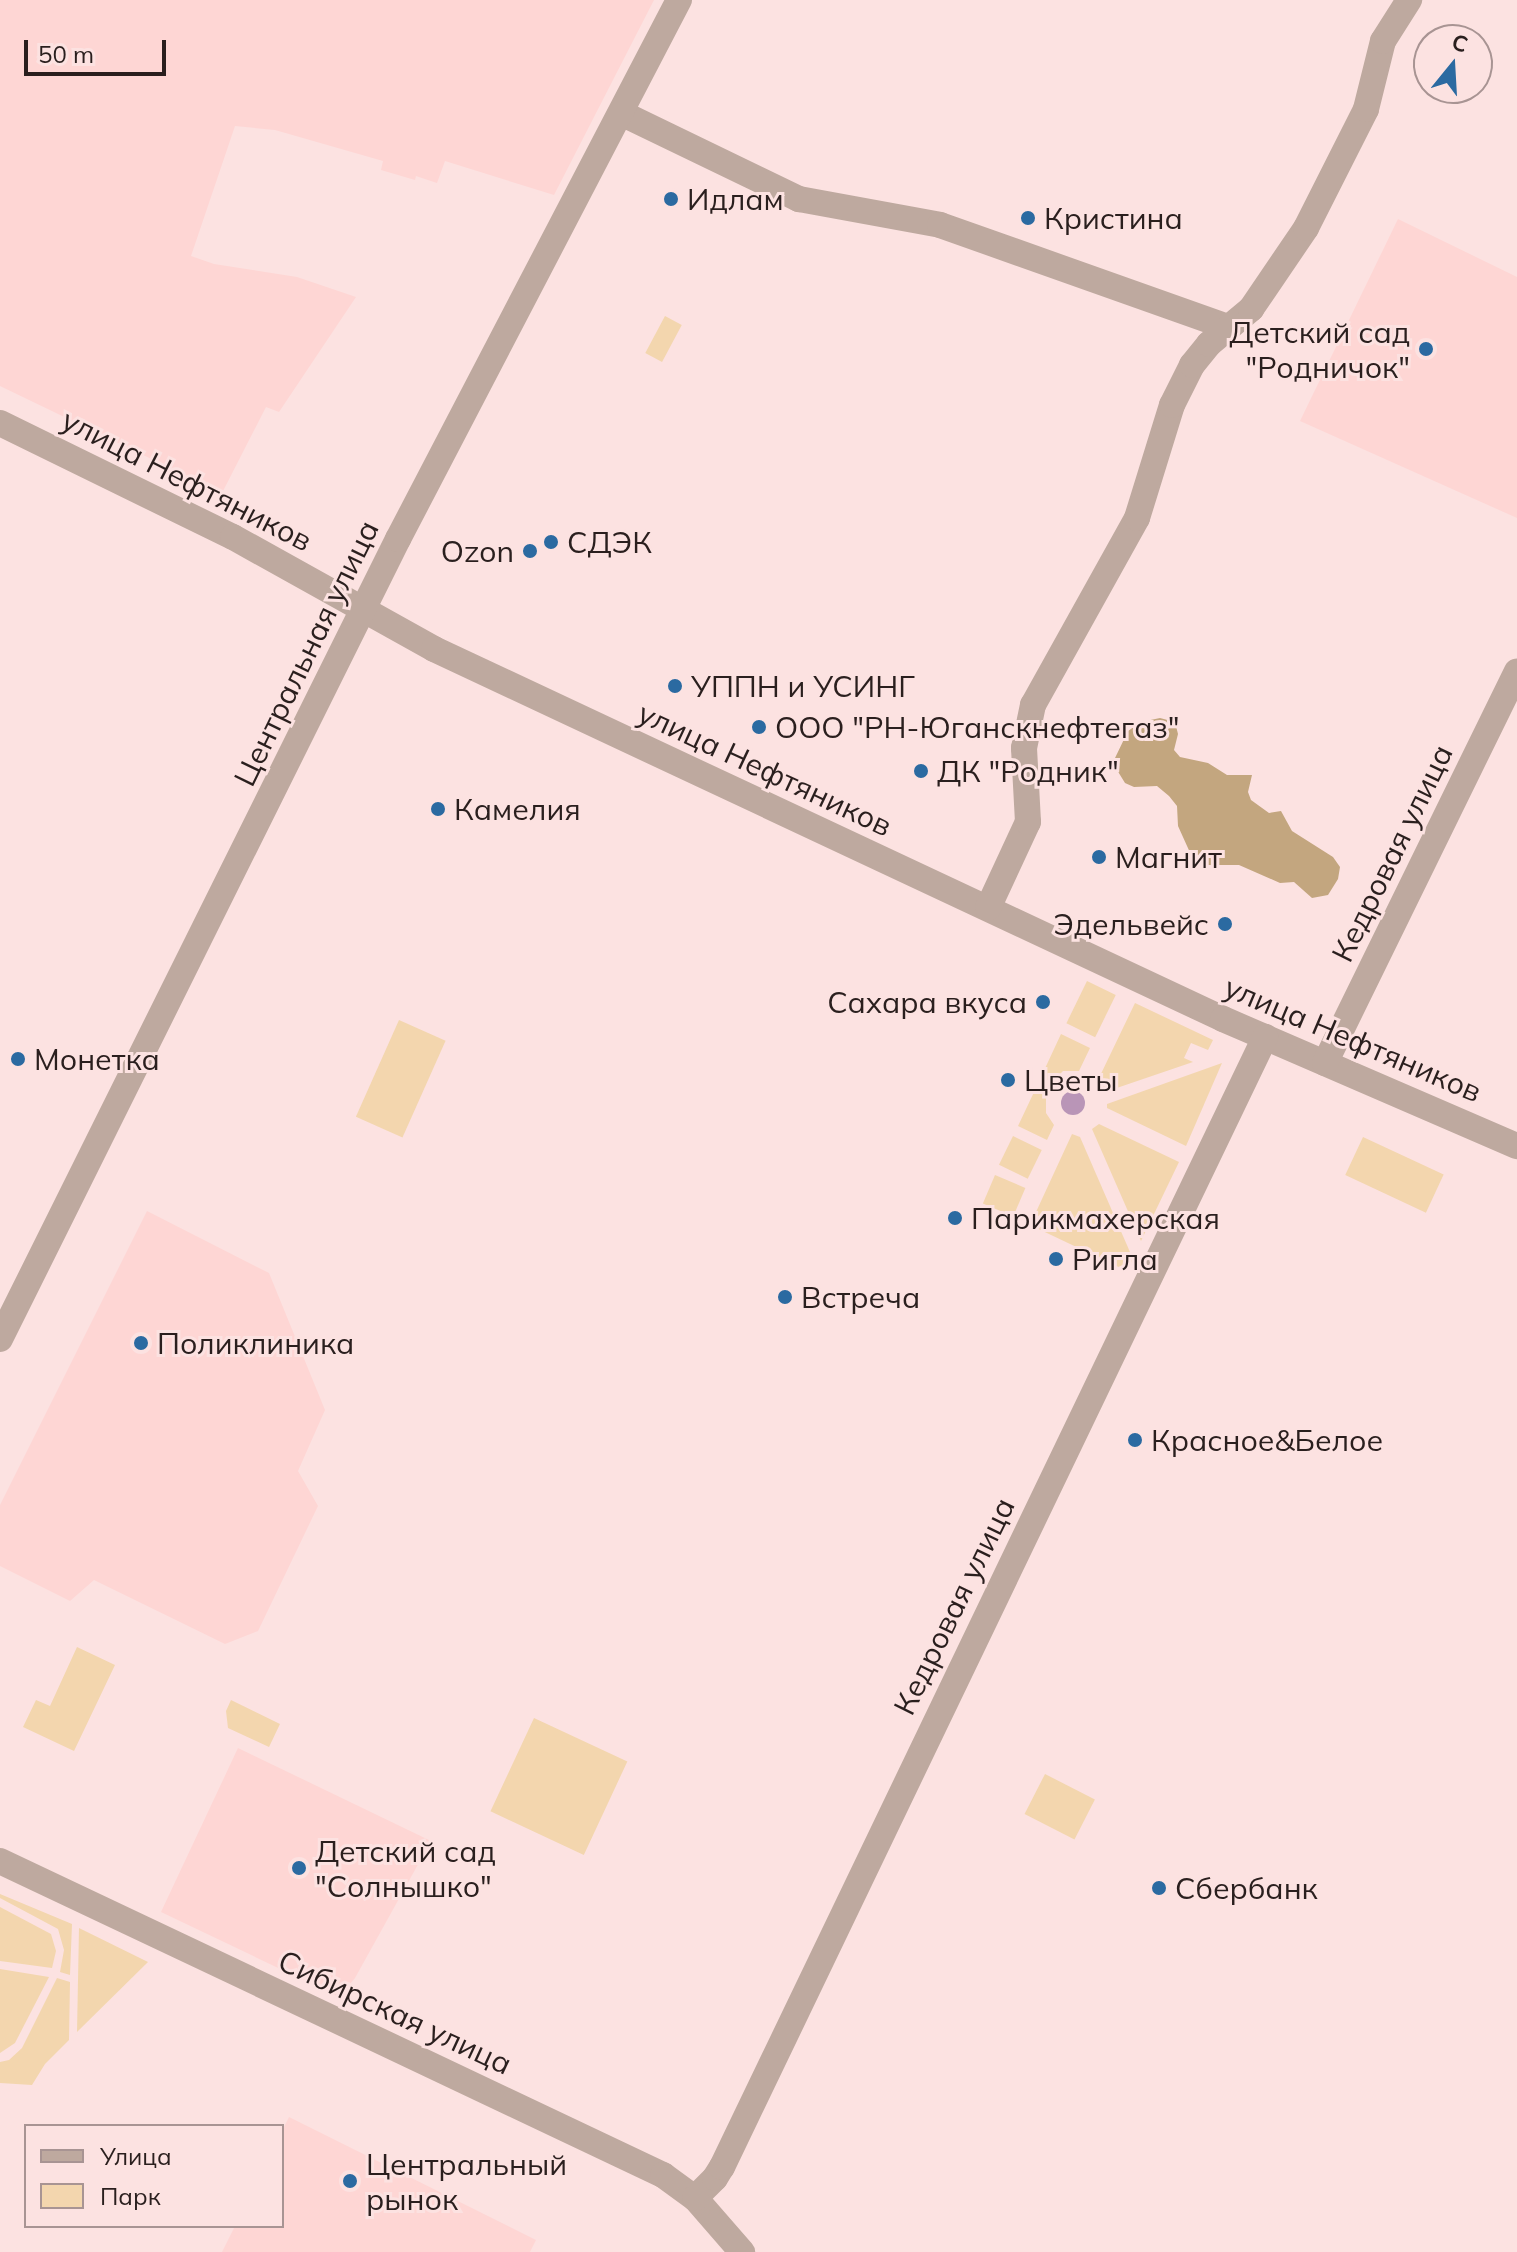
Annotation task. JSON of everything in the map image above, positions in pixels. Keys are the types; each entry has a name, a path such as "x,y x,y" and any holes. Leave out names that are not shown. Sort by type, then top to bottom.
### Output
{"street":[{"name":"Центральная улица","path":"0,1339 363,610 679,0"},
{"path":"988,908 1028,822 1024,748 1033,705 1137,518 1172,405 1192,365 1228,327 1251,309 1306,228 1366,109 1383,41 1409,0"},
{"path":"621,113 799,199 940,225 1228,327"},
{"name":"улица Нефтяников","path":"0,423 233,537 434,649 1265,1037 1517,1146"},
{"name":"Кедровая улица","path":"1325,1063 1517,671"},
{"name":"Кедровая улица","path":"695,2198 722,2167 1265,1037"},
{"name":"Сибирская улица","path":"4,1864 663,2175 695,2198 742,2252"}],"shaded area":[{"path":"0,0 654,0 554,195 445,161 437,183 416,176 415,180 381,170 383,161 275,130 235,126 191,256 214,264 297,277 356,297 279,412 266,407 222,493 0,386"},
{"name":"Детский сад \"Родничок\"","path":"1398,219 1517,277 1517,518 1300,421"},
{"path":"1160,718 1175,722 1178,734 1174,750 1180,757 1208,763 1227,775 1252,775 1248,792 1251,800 1269,813 1281,811 1292,831 1333,857 1340,867 1338,879 1328,895 1312,898 1294,882 1280,883 1239,865 1205,865 1192,857 1178,826 1177,806 1169,796 1157,786 1134,787 1125,783 1117,770 1115,758 1128,731 1141,722"},
{"path":"1073,1091 1082,1094 1085,1103 1082,1112 1073,1115 1064,1112 1061,1103 1064,1094"},
{"path":"147,1211 269,1273 325,1410 298,1471 318,1506 258,1631 225,1644 94,1580 70,1601 0,1566 0,1505"},
{"name":"Детский сад \"Солнышко\"","path":"238,1748 431,1841 355,1978 339,1997 161,1912"},
{"name":"Центральный рынок","path":"289,2117 536,2240 530,2252 222,2252 234,2228 284,2228 284,2127"}],"green space":[{"path":"665,316 682,325 662,362 645,353"},
{"path":"1087,981 1116,995 1095,1037 1066,1023"},
{"path":"1135,1003 1213,1040 1208,1050 1191,1043 1184,1058 1193,1062 1105,1092 1098,1080"},
{"path":"399,1020 446,1041 402,1138 356,1117"},
{"path":"1061,1034 1090,1048 1079,1071 1063,1071 1052,1082 1041,1077"},
{"path":"1222,1063 1186,1146 1107,1108 1107,1104"},
{"path":"1035,1090 1046,1096 1046,1113 1054,1125 1047,1140 1018,1126"},
{"path":"1099,1124 1179,1162 1141,1241 1092,1129"},
{"path":"1072,1134 1080,1137 1133,1259 1127,1271 1030,1225"},
{"path":"1013,1136 1042,1150 1028,1179 999,1165"},
{"path":"1363,1137 1444,1175 1426,1213 1345,1175"},
{"path":"995,1175 1025,1188 1013,1216 983,1204"},
{"path":"77,1647 115,1665 74,1751 23,1727 36,1700 50,1706"},
{"path":"231,1700 280,1724 269,1747 228,1728 226,1711"},
{"path":"534,1718 627,1762 584,1855 490,1811"},
{"path":"1045,1774 1095,1799 1074,1840 1025,1814"},
{"path":"0,1894 72,1924 70,1975 60,1972 64,1950 58,1929 0,1898"},
{"path":"0,1907 51,1934 56,1951 52,1968 0,1961"},
{"path":"79,1928 148,1962 77,2032"},
{"path":"0,1969 49,1977 15,2043 0,2053"},
{"path":"57,1978 70,1982 69,2040 45,2064 32,2085 0,2083 0,2062 9,2060 22,2048"}],"place":[{"name":"Идлам","path":"671,199"},
{"name":"Кристина","path":"1028,218"},
{"name":"Детский сад \"Родничок\"","path":"1426,349"},
{"name":"СДЭК","path":"551,542"},
{"name":"Ozon","path":"530,551"},
{"name":"УППН и УСИНГ","path":"675,686"},
{"name":"ООО \"РН-Юганскнефтегаз\"","path":"759,727"},
{"name":"ДК \"Родник\"","path":"921,771"},
{"name":"Камелия","path":"438,809"},
{"name":"Магнит","path":"1099,857"},
{"name":"Эдельвейс","path":"1225,924"},
{"name":"Сахара вкуса","path":"1043,1002"},
{"name":"Монетка","path":"18,1059"},
{"name":"Цветы","path":"1008,1080"},
{"name":"Парикмахерская","path":"955,1218"},
{"name":"Ригла","path":"1056,1259"},
{"name":"Встреча","path":"785,1297"},
{"name":"Поликлиника","path":"141,1343"},
{"name":"Красное&Белое","path":"1135,1440"},
{"name":"Детский сад \"Солнышко\"","path":"299,1868"},
{"name":"Сбербанк","path":"1159,1888"},
{"name":"Центральный рынок","path":"350,2181"}]}
